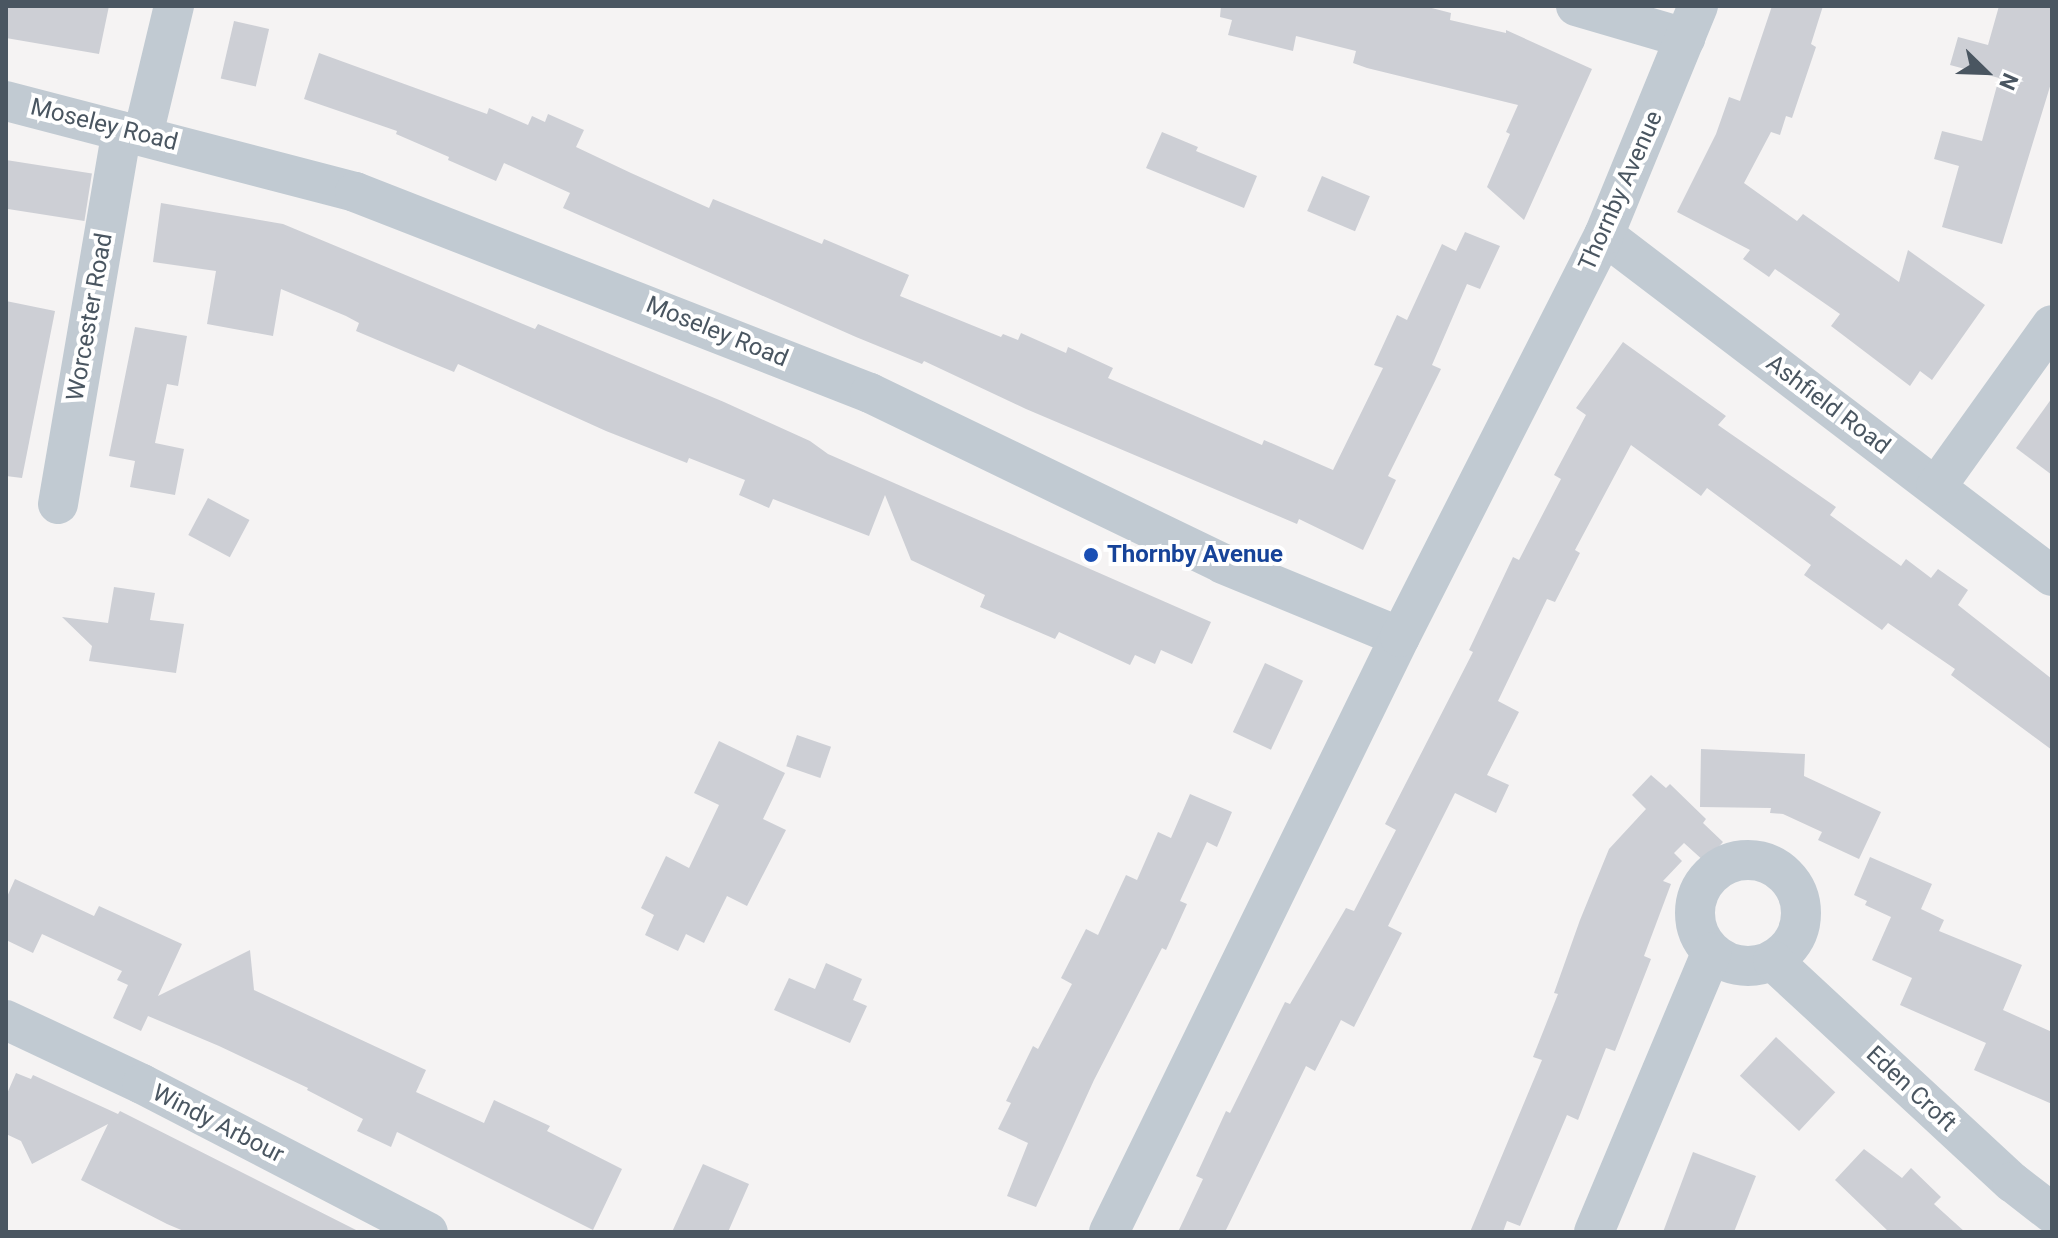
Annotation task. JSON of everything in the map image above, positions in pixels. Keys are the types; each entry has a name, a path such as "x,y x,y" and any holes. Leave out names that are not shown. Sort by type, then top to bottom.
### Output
{"street":[{"name":"Worcester Road","path":"58,504 132,133 174,6"},
{"path":"1576,6 1692,22"},
{"name":"Thornby Avenue","path":"1109,1232 1400,637 1604,235 1692,22"},
{"name":"Moseley Road","path":"6,101 355,192 855,387 1223,564 1400,637"},
{"name":"Ashfield Road","path":"1604,235 2052,576"},
{"path":"1936,487 2052,325"},
{"path":"1743,860 1762,861 1789,878 1798,895 1802,913 1798,933 1789,949 1773,961 1744,967 1726,963 1711,953 1696,930 1694,911 1703,883 1725,865 1743,860"},
{"path":"1594,1232 1711,953"},
{"name":"Eden Croft","path":"1773,961 2012,1182 2052,1213"},
{"name":"Windy Arbour","path":"6,1020 142,1084 428,1232"}],"building":[{"path":"6,6 109,6 99,54 6,38"},
{"path":"1221,6 1424,6 1451,13 1450,20 1506,33 1506,30 1592,69 1524,220 1487,187 1510,134 1506,132 1518,105 1367,68 1353,63 1356,51 1296,36 1293,51 1228,35 1232,20 1220,17"},
{"path":"1772,6 1823,6 1811,44 1816,47 1792,118 1786,116 1780,135 1771,132 1744,183 1797,221 1803,214 1899,282 1908,250 1985,305 1932,380 1920,371 1910,386 1831,326 1840,314 1775,269 1769,277 1743,259 1750,250 1677,212 1716,134 1729,97 1740,101"},
{"path":"1999,6 2052,6 2052,80 2002,244 1942,227 1959,166 1934,159 1942,131 1982,141 1999,78 1950,65 1958,37 1988,45"},
{"path":"234,21 269,29 256,87 221,78"},
{"path":"319,53 487,114 489,108 528,125 532,116 545,122 548,114 584,130 576,147 709,208 713,199 822,244 824,239 909,275 900,296 1001,337 1003,334 1018,340 1021,333 1066,353 1068,347 1113,368 1108,378 1262,445 1264,440 1333,470 1383,368 1374,365 1397,315 1407,320 1442,244 1456,251 1465,232 1500,246 1480,289 1467,284 1432,365 1441,369 1388,476 1396,480 1363,550 1299,519 1297,524 1026,409 924,361 922,364 856,337 563,208 570,193 504,163 496,181 396,134 397,131 304,99"},
{"path":"1162,132 1198,147 1196,151 1257,176 1244,208 1146,168"},
{"path":"6,160 92,174 84,221 6,209"},
{"path":"1322,176 1370,196 1355,231 1307,211"},
{"path":"161,203 283,224 535,329 538,324 724,402 810,441 828,454 1211,622 1192,664 1161,650 1155,664 1135,655 1130,665 1059,632 1055,639 980,607 985,595 911,560 885,495 869,536 773,499 769,508 739,495 745,480 689,458 687,463 606,431 458,364 454,372 356,331 359,323 281,289 273,336 207,324 216,271 153,262"},
{"path":"6,301 55,311 22,478 6,476"},
{"path":"135,327 187,336 178,386 167,384 155,443 184,449 175,495 130,487 135,461 109,456"},
{"path":"1623,342 1726,416 1718,425 1836,507 1830,515 1870,544 1901,566 1906,559 1931,578 1938,569 1968,590 1958,605 2052,679 2052,750 1951,675 1955,669 1888,623 1882,630 1804,575 1811,565 1707,488 1701,496 1631,445 1575,550 1580,553 1555,602 1547,599 1498,701 1519,712 1487,775 1509,785 1496,813 1455,793 1388,926 1402,933 1354,1027 1341,1020 1315,1071 1306,1066 1225,1232 1178,1232 1203,1179 1196,1176 1226,1111 1230,1113 1285,1002 1290,1004 1346,908 1354,911 1396,830 1385,824 1473,652 1469,650 1513,557 1519,560 1561,479 1554,475 1586,415 1576,408"},
{"path":"2052,398 2052,475 2016,448"},
{"path":"208,498 249,520 230,557 188,535"},
{"path":"114,587 155,593 150,620 184,624 176,673 89,661 92,646 62,617 108,623"},
{"path":"1265,663 1303,681 1271,750 1233,732"},
{"path":"797,735 831,747 820,778 786,766"},
{"path":"719,741 785,773 763,819 786,830 747,906 727,896 704,943 686,934 678,951 645,935 654,915 641,908 666,856 689,868 719,805 694,793"},
{"path":"1701,749 1805,754 1804,776 1881,812 1859,859 1818,840 1822,832 1783,814 1770,813 1771,808 1700,807"},
{"path":"1651,775 1666,788 1670,784 1706,819 1703,823 1723,842 1705,862 1684,843 1674,853 1682,861 1663,881 1671,884 1644,956 1651,959 1615,1051 1606,1048 1578,1120 1567,1115 1520,1226 1507,1221 1503,1232 1470,1232 1542,1060 1533,1057 1558,994 1554,993 1580,920 1609,849 1646,809 1632,795"},
{"path":"1190,794 1232,812 1217,847 1207,842 1180,901 1187,904 1166,950 1162,948 1094,1080 1036,1207 1007,1196 1028,1143 998,1129 1011,1103 1006,1101 1033,1046 1038,1049 1072,984 1061,978 1086,929 1098,935 1126,875 1137,880 1158,832 1171,838"},
{"path":"1870,857 1932,884 1921,909 1944,920 1939,931 2022,965 2003,1010 2052,1032 2052,1104 1974,1070 1986,1043 1900,1005 1912,978 1872,960 1891,917 1865,905 1867,901 1854,895"},
{"path":"15,879 94,916 99,906 182,944 158,996 250,950 254,990 426,1070 416,1092 484,1123 494,1100 550,1126 547,1131 622,1169 593,1230 397,1132 391,1147 357,1131 363,1119 308,1088 219,1046 148,1016 141,1031 113,1018 128,985 117,980 122,971 42,934 33,953 6,940 6,899"},
{"path":"826,963 862,979 853,1000 867,1006 850,1043 774,1010 789,978 815,989"},
{"path":"1776,1037 1835,1092 1799,1131 1740,1076"},
{"path":"16,1073 31,1079 33,1075 118,1114 120,1111 360,1232 186,1232 167,1224 81,1180 108,1124 32,1164 21,1141 6,1134 6,1096"},
{"path":"1864,1149 1902,1178 1911,1168 1941,1197 1934,1204 1965,1232 1889,1232 1835,1180"},
{"path":"1693,1152 1756,1176 1734,1232 1663,1232"},
{"path":"703,1164 749,1184 728,1232 672,1232"}],"place":[{"name":"Thornby Avenue","path":"1091,555"}]}
